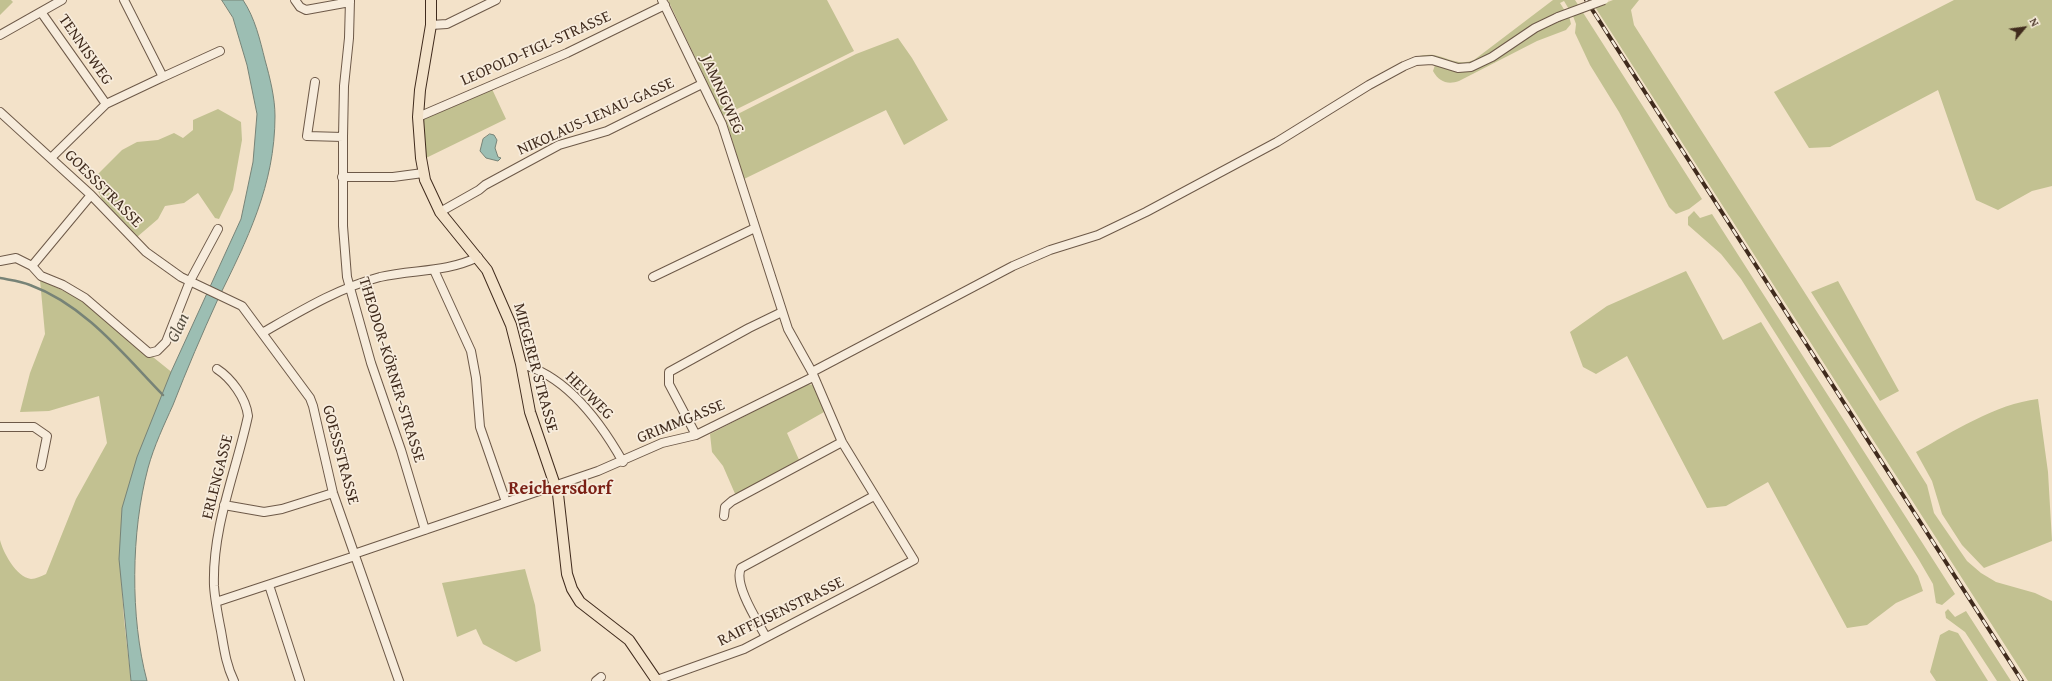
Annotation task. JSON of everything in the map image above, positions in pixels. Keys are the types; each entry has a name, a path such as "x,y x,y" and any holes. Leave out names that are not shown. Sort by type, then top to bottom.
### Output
{"main road":[{"name":"MIEGERER STRASSE","path":"432,0 432,25 420,90 418,117 423,173 427,186 440,212 478,257 493,280 515,338 530,412 555,485 560,512 567,574 572,589 580,602 629,640 657,680"}],"street":[{"path":"0,36 62,0"},
{"path":"124,0 163,77"},
{"path":"296,0 300,7 306,10 350,1"},
{"path":"432,25 446,24 496,0"},
{"name":"GRIMMGASSE","path":"216,602 623,462 662,443 696,435 813,375 1013,266 1050,250 1098,235 1146,212 1277,142 1335,105 1404,66 1416,61 1432,60 1458,68 1471,67 1492,57 1535,28 1558,17 1604,0"},
{"name":"THEODOR-KÖRNER-STRASSE","path":"350,1 342,177 343,226 349,287 373,369 401,450 425,530"},
{"name":"JAMNIGWEG","path":"663,2 722,124 788,329 813,375 842,442 914,560"},
{"name":"LEOPOLD-FIGL-STRASSE","path":"418,117 567,53 663,2"},
{"name":"TENNISWEG","path":"41,12 106,104"},
{"path":"51,158 106,104 220,51"},
{"path":"315,82 307,136 343,137"},
{"name":"NIKOLAUS-LENAU-GASSE","path":"440,212 479,190 485,185 559,145 607,131 702,84"},
{"name":"GOESSSTRASSE","path":"0,112 91,195 146,252 171,270 190,281 235,302 246,310 312,402 333,493 399,681"},
{"path":"342,177 393,177 423,173"},
{"path":"32,266 91,195"},
{"path":"653,277 755,228"},
{"path":"0,261 16,258 32,266 41,276 63,285 85,298 149,353 157,351 166,342 190,281 218,229"},
{"path":"262,333 349,287 381,277 458,266 478,257"},
{"path":"434,270 471,351 476,378 480,427 506,502"},
{"path":"696,435 669,384 669,372 749,328 782,312"},
{"name":"HEUWEG","path":"521,364 551,378 568,391 604,430 623,462"},
{"name":"ERLENGASSE","path":"217,369 228,378 240,395 248,416 224,505 215,564 216,602 225,656 234,681"},
{"path":"0,427 34,427 47,436 41,466"},
{"path":"724,516 725,507 732,501 842,442"},
{"path":"224,505 264,512 282,509 333,493"},
{"path":"766,637 744,595 739,575 741,568 874,496"},
{"name":"RAIFFEISENSTRASSE","path":"657,680 735,653 914,560"},
{"path":"269,585 300,681"}],"shaded area":[{"path":"0,0 11,0 13,2 0,15"},
{"path":"668,0 827,0 854,51 723,116"},
{"path":"1553,0 1575,0 1702,199 1689,209 1676,214 1669,207 1619,112 1590,65 1575,33 1576,24 1573,16 1564,1 1560,3 1565,11 1475,64 1455,65 1403,62 1418,56 1426,55 1439,56 1458,62 1468,62 1474,60"},
{"path":"1613,0 1639,0 1631,10 1634,25 1927,485 1934,513 1967,561 1981,573 1996,582 2035,593 2052,601 2052,681 2028,681 1595,7"},
{"path":"1954,0 2052,0 2052,186 2032,191 1998,210 1976,200 1938,90 1830,147 1809,148 1774,92"},
{"path":"1569,16 1571,24 1566,30 1537,41 1459,81 1451,83 1444,82 1435,75 1433,71 1435,65 1460,70 1532,32"},
{"path":"898,38 912,58 948,120 904,145 886,110 744,179 726,120 856,54"},
{"path":"492,89 506,119 426,158 424,119"},
{"path":"218,109 241,122 242,140 233,190 219,219 215,218 198,193 184,203 165,206 158,219 137,237 102,200 93,179 122,150 137,142 158,140 174,133 183,138 193,130 193,120"},
{"path":"1694,211 1700,218 1712,214 1955,594 1942,605 1936,603 1933,584 1919,560 1741,279 1721,254 1688,225 1688,217"},
{"path":"1686,271 1723,340 1761,322 1918,576 1923,591 1896,603 1867,625 1847,628 1768,482 1726,506 1707,508 1627,356 1596,374 1583,367 1570,332 1607,306"},
{"path":"40,280 81,299 174,374 153,429 121,574 124,620 131,681 0,681 0,540 7,557 20,574 31,579 46,574 76,499 107,443 99,396 49,411 20,412 30,373 45,334"},
{"path":"1838,281 1899,391 1880,401 1811,292"},
{"path":"807,384 814,385 824,412 787,433 800,462 736,496 723,466 712,452 710,434"},
{"path":"2038,399 2048,472 2052,541 1984,568 1962,545 1942,514 1932,481 1916,452 1990,413 2022,402"},
{"path":"525,569 535,605 541,651 516,662 483,644 476,629 457,637 442,583"},
{"path":"1948,609 1955,617 1966,611 2011,681 1997,681 1965,632 1946,618 1945,612"},
{"path":"1949,630 1958,633 1988,681 1936,681 1930,672 1940,635"}],"water":[{"path":"222,0 243,0 257,29 273,95 275,109 274,141 265,189 249,233 218,299 150,460 142,493 138,519 135,574 135,602 138,630 141,656 147,681 131,681 119,559 122,508 137,457 171,372 241,219 253,162 257,114 247,65 233,18"},
{"path":"490,134 494,135 497,140 495,148 498,157 501,158 498,161 486,158 480,151 483,139"}],"waterway":[{"path":"0,278 27,284 50,294 68,305 102,332 163,395"}],"railway":[{"path":"1586,0 2022,681"}],"district":[{"name":"Reichersdorf","path":"560,489"}],"water label":[{"name":"Glan","path":"179,328"}]}
